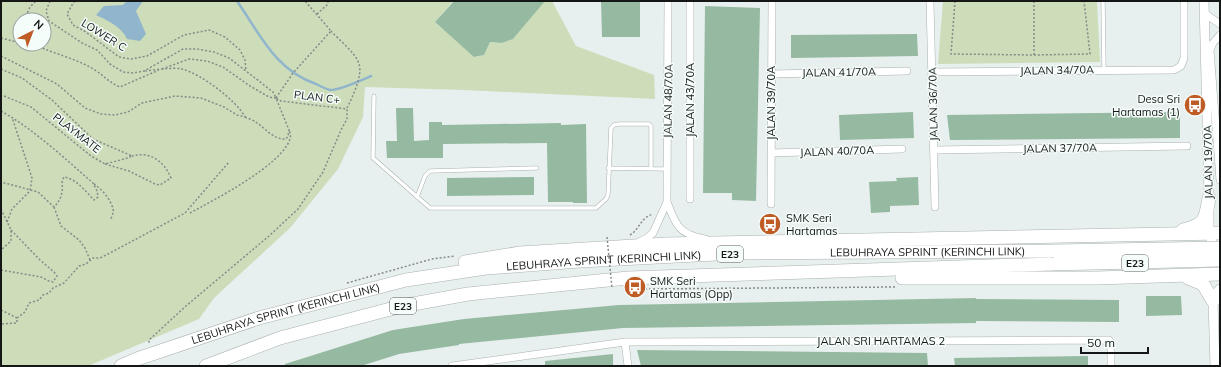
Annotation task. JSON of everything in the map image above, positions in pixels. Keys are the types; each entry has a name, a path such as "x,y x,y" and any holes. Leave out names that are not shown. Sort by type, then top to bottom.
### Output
{"highway":[{"path":"1176,233 1197,227 1202,222 1206,215 1209,198"},
{"path":"1176,233 1185,241 1189,255 1184,266 1176,276"},
{"path":"406,280 436,267 520,253 624,247 721,243 1176,233 1216,235"},
{"name":"LEBUHRAYA SPRINT (KERINCHI LINK)","path":"121,366 137,359 259,318 406,280 502,267 580,261 735,254 1055,251 1218,256"},
{"name":"LEBUHRAYA SPRINT (KERINCHI LINK)","path":"206,366 280,338 410,305 476,293 621,279 1051,264 1218,256"},
{"path":"688,276 1097,278 1220,275"},
{"path":"1176,276 1203,284 1213,301"}],"street":[{"name":"JALAN 48/70A","path":"668,1 667,202 677,225 682,232 702,239 721,243"},
{"name":"JALAN 43/70A","path":"690,1 690,199"},
{"name":"JALAN 39/70A","path":"771,204 772,1"},
{"name":"JALAN 36/70A","path":"930,1 935,207"},
{"name":"JALAN 34/70A","path":"932,72 1174,70 1181,66 1184,58 1184,1"},
{"name":"JALAN 19/70A","path":"1204,1 1209,198 1216,235 1220,275"},
{"path":"1204,13 1220,24"},
{"name":"JALAN 19/70A","path":"1220,35 1213,42 1210,50 1220,180"},
{"name":"JALAN 41/70A","path":"771,74 907,71"},
{"name":"JALAN 37/70A","path":"934,150 1187,146"},
{"name":"JALAN 40/70A","path":"771,153 902,150"},
{"name":"JALAN 48/70A","path":"624,247 639,242 653,233 667,202"},
{"name":"JALAN 19/70A","path":"1176,233 1201,249 1218,256"},
{"path":"1191,276 1206,268 1218,256"},
{"path":"1215,366 1213,301 1220,288"},
{"name":"JALAN SRI HARTAMAS 2","path":"452,366 625,342 1108,340 1111,343 1111,366"},
{"path":"625,342 628,366"}],"lane":[{"path":"1102,1 1104,70"},
{"path":"374,96 373,158 430,208 596,208 606,199 608,195 608,168 611,128 618,124 649,124 651,126 651,169"},
{"path":"417,197 425,176 430,171 537,168"},
{"path":"608,168 667,169"}],"path":[{"path":"28,12 36,1"},
{"path":"50,1 46,11 49,21 82,43 97,50 110,64 123,72 133,73 181,69 210,83 242,111 245,116 278,138 286,138 289,130"},
{"name":"LOWER C","path":"75,1 67,14 73,26 86,32 119,57 131,59 147,56 184,35 209,30 224,37 240,50 245,60 246,70"},
{"path":"305,1 355,56 360,65 358,82 347,109"},
{"path":"316,14 328,4 328,1"},
{"path":"955,1 952,54 1034,55 1090,54 1084,1"},
{"path":"1034,1 1034,55"},
{"path":"276,98 292,73 331,31"},
{"path":"1,38 12,41"},
{"path":"144,71 183,49 214,52 229,58 273,92 289,130 290,140 271,162 237,187 190,213"},
{"path":"52,52 84,64 95,70 111,83 120,87 160,70"},
{"path":"1,56 57,84 85,108 101,114 115,116 128,112 142,103 175,96 201,98 224,107 237,116 245,116"},
{"name":"PLAN C+","path":"150,349 149,340 298,209 322,172 347,119 347,109 289,102 269,97 223,67 207,61 189,59 160,70"},
{"name":"PLAYMATE","path":"1,69 22,78 52,100 93,138 132,156"},
{"name":"PLAYMATE","path":"1,96 31,107 91,156 105,164 132,156"},
{"path":"1,111 12,117 100,188 114,210 111,219"},
{"path":"7,222 12,209 30,191 32,178 12,117"},
{"path":"105,164 129,171 154,184 160,185 171,178 167,168 161,162 141,154 132,156"},
{"path":"1,324 17,323 17,318 25,312 29,303 38,300 43,295 49,293 54,288 64,283 79,266 86,264 93,258 100,258 108,254 185,213 229,162"},
{"path":"54,207 60,202 62,181 64,177 69,178 80,185 94,200 98,197 93,183"},
{"path":"1,183 38,192 54,207 61,226 79,240 85,248 90,260"},
{"path":"1,209 11,230 57,276 53,282 29,275 1,270"},
{"path":"1,250 11,241 11,230"},
{"path":"607,237 612,288"},
{"path":"638,289 895,287"},
{"path":"1,310 17,318"}],"green space":[{"path":"1,1 453,1 435,22 475,57 484,55 490,42 502,43 513,39 544,1 552,1 576,46 654,75 655,99 365,87 363,117 338,169 290,228 214,298 199,319 88,366 1,366"},
{"path":"943,1 1097,1 1100,62 938,64"}],"water":[{"path":"127,1 143,1 136,11 146,34 140,41 127,39 122,31 110,22 96,15 104,6 123,5"}],"building":[{"path":"454,1 545,1 513,39 502,43 490,42 484,55 474,57 435,22"},
{"path":"601,1 640,1 640,37 602,37"},
{"path":"705,6 760,8 756,201 732,200 732,193 703,193"},
{"path":"917,34 918,56 791,58 791,35"},
{"path":"396,108 413,108 414,141 429,140 429,122 442,122 442,125 586,124 587,203 548,202 547,143 443,144 443,158 387,158 386,141 397,141"},
{"path":"913,112 914,138 840,140 839,115"},
{"path":"1180,112 1180,138 950,140 947,115"},
{"path":"534,177 534,195 447,196 447,178"},
{"path":"918,177 919,205 890,206 890,212 871,213 869,182 897,181 896,178"},
{"path":"1146,296 1181,296 1182,315 1146,316"},
{"path":"976,298 1119,300 1119,322 976,321 976,323 623,328 459,344 399,354 361,366 285,366 285,364 393,330 464,319 619,305"},
{"path":"637,350 927,353 928,366 641,366"},
{"path":"613,354 613,366 545,366 545,361"},
{"path":"1088,356 1088,366 955,366 954,358"}],"waterway":[{"path":"237,1 270,50 290,70 302,78 330,90 334,90 371,76"}],"place":[{"name":"Desa Sri Hartamas (1)","path":"1195,105"},
{"name":"SMK Seri Hartamas","path":"770,224"},
{"name":"SMK Seri Hartamas (Opp)","path":"635,287"}]}
